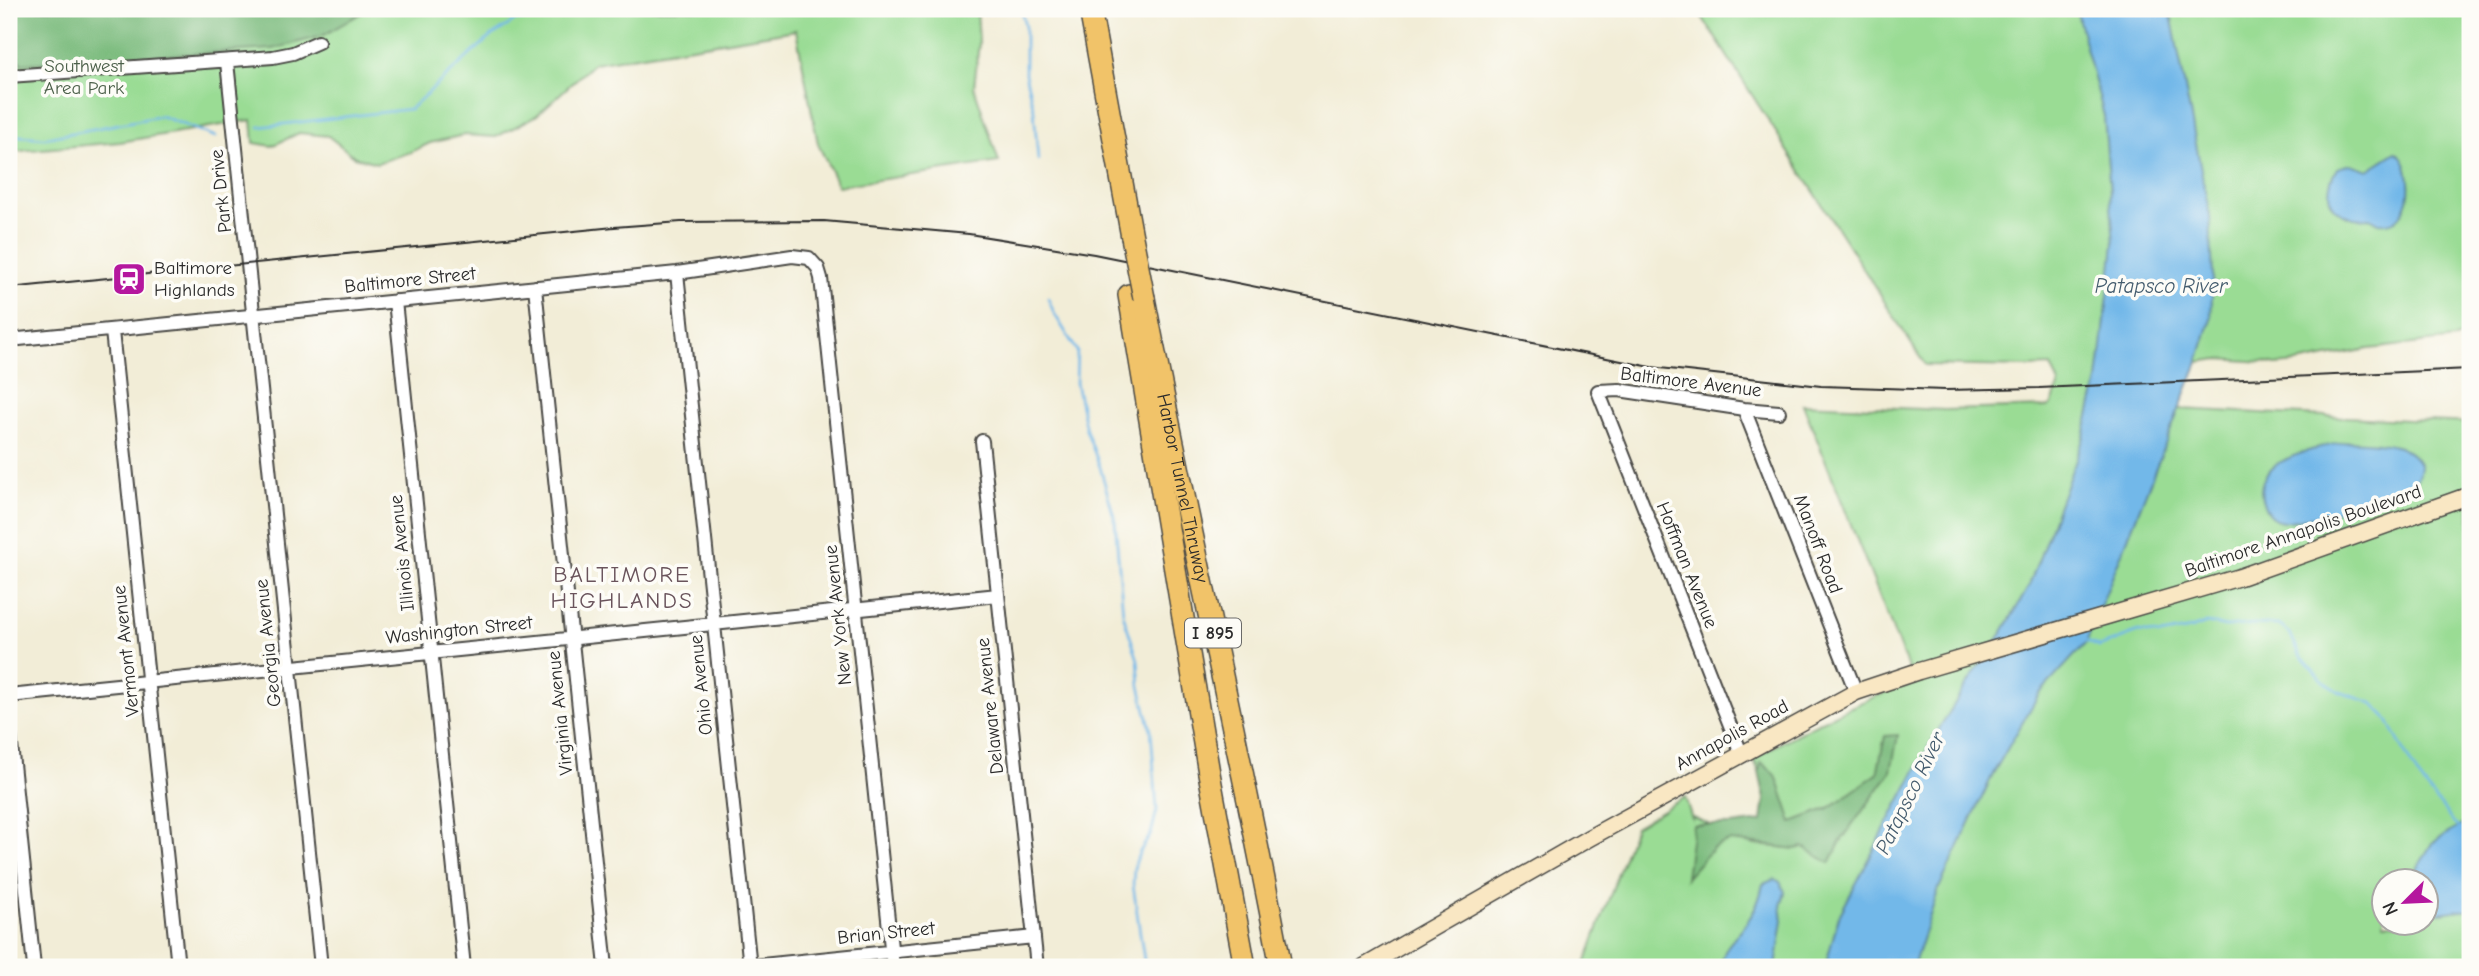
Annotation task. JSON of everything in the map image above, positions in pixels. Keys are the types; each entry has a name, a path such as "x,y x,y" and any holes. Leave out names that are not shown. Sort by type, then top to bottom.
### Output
{"highway":[{"name":"Harbor Tunnel Thruway","path":"1075,9 1247,788 1282,967"},
{"name":"Harbor Tunnel Thruway","path":"1090,9 1125,235"},
{"name":"Harbor Tunnel Thruway","path":"1137,297 1209,773 1245,967"}],"main road":[{"name":"Baltimore Annapolis Boulevard","path":"2148,605 2308,555 2470,495"},
{"name":"Annapolis Road","path":"1364,967 1741,753 1856,692 1966,657 2148,605"}],"street":[{"path":"9,76 227,62 293,53 318,42"},
{"name":"Park Drive","path":"227,62 253,316"},
{"name":"Baltimore Street","path":"9,340 677,273 793,256 808,258 813,262"},
{"name":"New York Avenue","path":"813,262 821,278 893,967"},
{"name":"Ohio Avenue","path":"677,273 747,967"},
{"name":"Virginia Avenue","path":"535,287 606,967"},
{"name":"Illinois Avenue","path":"394,301 464,967"},
{"name":"Georgia Avenue","path":"253,316 321,967"},
{"name":"Vermont Avenue","path":"112,331 178,967"},
{"name":"Baltimore Avenue","path":"1598,391 1619,390 1779,412"},
{"name":"Hoffman Avenue","path":"1598,391 1741,753"},
{"name":"Manoff Road","path":"1744,409 1856,692"},
{"name":"Delaware Avenue","path":"982,441 1037,967"},
{"name":"Washington Street","path":"9,696 998,595"},
{"path":"9,725 34,967"},
{"name":"Brian Street","path":"747,967 1034,937"}],"green space":[{"name":"Southwest Area Park","path":"9,9 977,9 979,43 974,87 999,162 838,186 818,144 796,30 594,63 536,116 496,137 464,135 430,143 377,163 355,157 328,136 299,133 272,146 254,143 252,120 120,142 9,152"},
{"path":"9,9 368,9 322,36 273,49 21,64 9,36"},
{"path":"1697,9 2470,9 2470,332 2455,339 2369,349 2297,363 2276,365 2219,359 2198,362 2179,409 2470,423 2470,967 1584,967 1635,827 1685,797 1692,819 1693,817 1754,845 1793,848 1753,758 1851,707 1914,683 1803,404 1945,410 2048,407 2052,404 2059,384 2051,366 1925,365"},
{"path":"1898,735 1891,771 1841,841 1830,863 1803,847 1796,849 1729,841 1713,848 1686,878 1693,825 1732,825 1762,821 1765,799 1759,772 1761,762 1776,775 1792,822 1829,808 1877,774 1885,736"}],"water":[{"name":"Patapsco River","path":"2076,9 2170,9 2210,216 2213,276 2211,319 2198,362 2086,643 2039,694 1994,772 1939,888 1913,967 1825,967 1839,916 1929,746 2004,630 2029,586 2083,440 2098,380 2114,244 2104,116"},
{"path":"2396,152 2404,161 2409,181 2409,196 2400,216 2388,223 2379,223 2370,218 2356,218 2344,214 2332,205 2330,184 2337,168 2351,164 2368,170"},
{"path":"2349,441 2389,444 2408,451 2420,466 2418,476 2408,489 2346,509 2292,521 2283,521 2269,514 2261,489 2265,477 2275,466 2304,452"},
{"path":"2465,823 2470,825 2470,910 2440,913 2440,867 2418,867 2432,843"},
{"path":"1775,879 1780,882 1785,892 1781,906 1783,920 1776,967 1720,967 1727,948 1754,911 1763,884"}],"waterway":[{"path":"259,127 410,109 489,38 516,20 573,11 616,9"},
{"path":"1021,9 1025,27 1025,74 1034,110 1038,160"},
{"path":"9,135 45,138 161,116 216,137"},
{"path":"1048,298 1077,351 1076,383 1086,430 1115,520 1123,614 1138,660 1140,686 1151,730 1157,810 1151,834 1139,853 1134,868 1133,885 1145,967"},
{"path":"2084,640 2099,647 2139,632 2161,635 2207,623 2226,627 2279,625 2290,633 2300,655 2323,681 2340,692 2372,703 2386,717 2418,777 2459,829"}],"tram line":[{"path":"9,288 614,227 681,222 824,221 969,234 1094,254 1651,367 1821,386 1946,390 2039,388 2470,369"}],"place":[{"name":"Baltimore Highlands","path":"129,279"}],"district":[{"name":"BALTIMORE HIGHLANDS","path":"622,587"}]}
